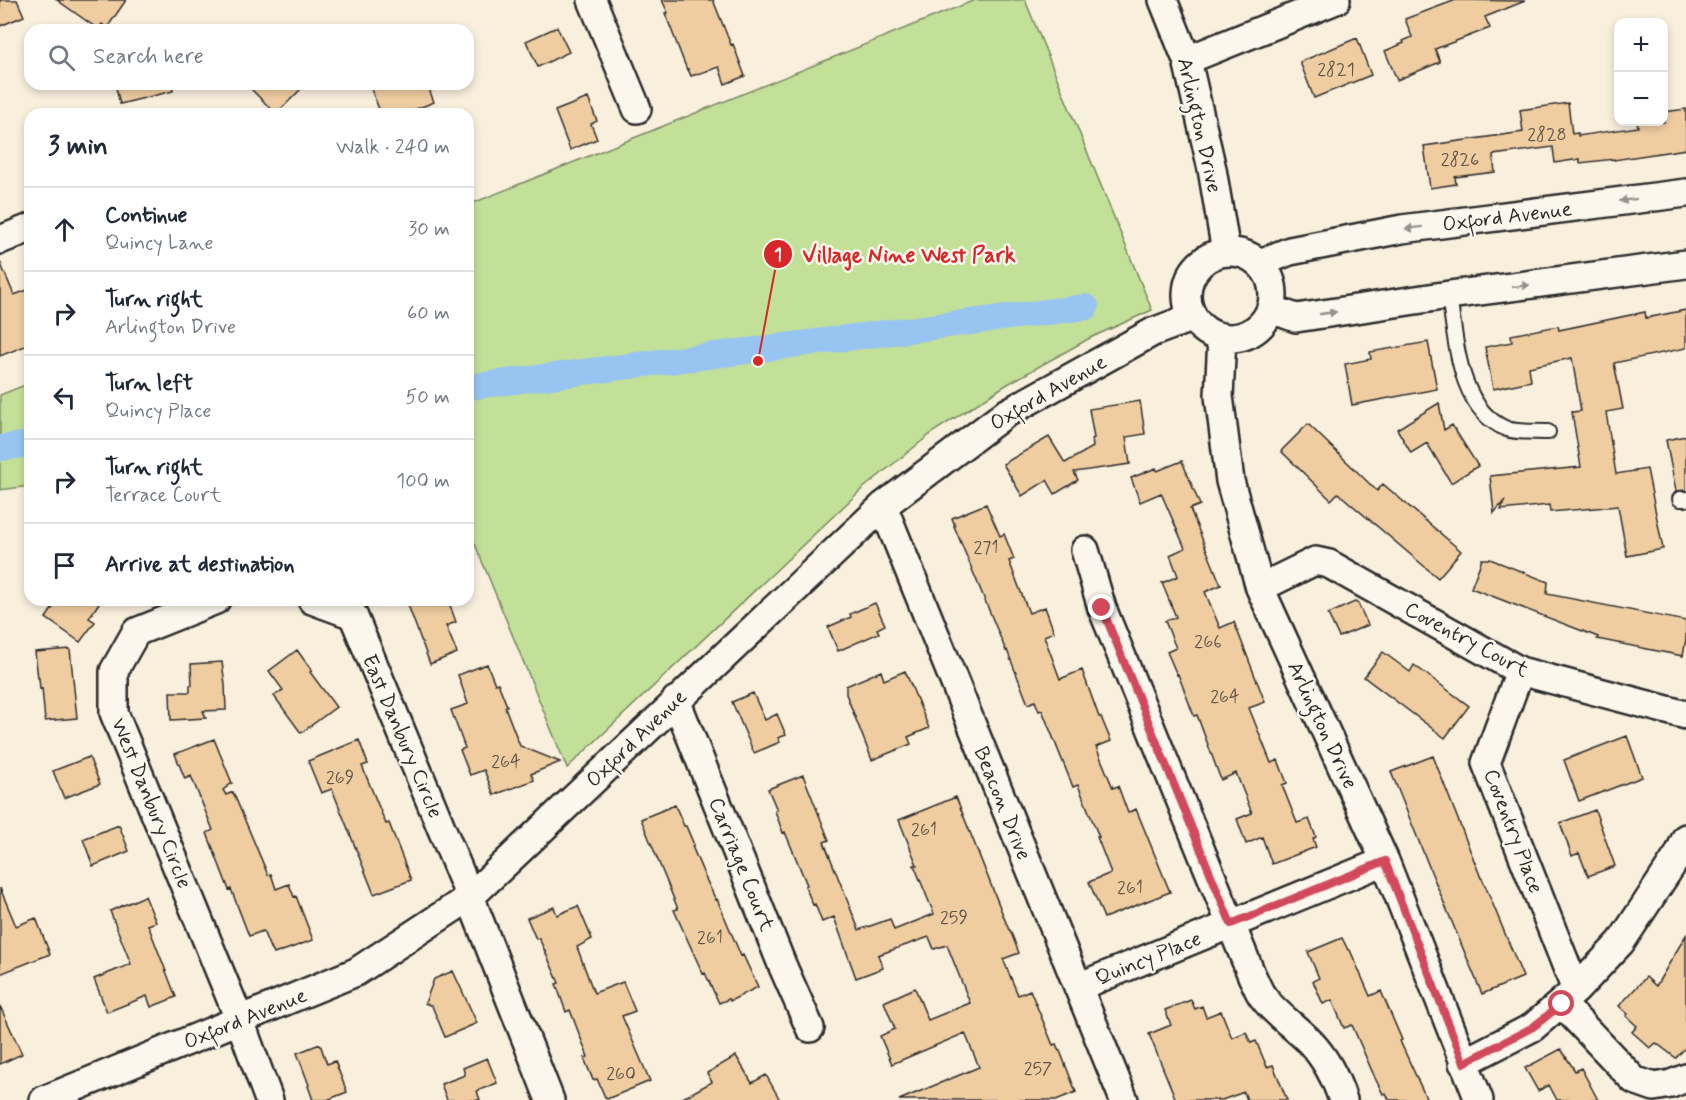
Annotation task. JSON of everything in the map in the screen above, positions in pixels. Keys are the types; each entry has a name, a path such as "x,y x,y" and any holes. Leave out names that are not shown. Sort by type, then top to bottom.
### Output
{"street":[{"path":"592,0 637,110"},
{"name":"Arlington Drive","path":"1164,0 1186,60 1212,169 1226,252"},
{"path":"1186,60 1336,0"},
{"name":"Oxford Avenue","path":"1260,263 1290,251 1402,229 1686,193"},
{"path":"0,240 24,230"},
{"path":"1226,252 1244,255 1260,263 1268,273 1273,285 1274,297 1266,321 1257,329 1240,337 1222,338 1200,327 1192,317 1186,293 1189,281 1203,261 1226,252"},
{"path":"1271,309 1296,318 1686,264"},
{"name":"Oxford Avenue","path":"44,1100 356,972 470,897 883,506 1005,414 1153,332 1192,317"},
{"name":"Arlington Drive","path":"1222,338 1219,396 1230,481 1260,588 1385,861 1479,1100"},
{"name":"Beacon Drive","path":"883,506 1124,1100"},
{"path":"1085,550 1102,608 1263,997 1278,1014 1311,1042 1325,1061 1343,1100"},
{"name":"Coventry Court","path":"1260,588 1315,561 1329,564 1520,671 1686,715"},
{"name":"West Danbury Circle","path":"201,606 136,632 114,671 114,713 240,1021 269,1100"},
{"name":"East Danbury Circle","path":"328,606 353,615 470,897 550,1100"},
{"name":"Coventry Place","path":"1520,671 1486,763 1569,997"},
{"name":"Carriage Court","path":"676,700 783,967 810,1028"},
{"path":"1464,1063 1533,1027 1569,997 1621,942 1679,854 1686,838"},
{"name":"Quincy Place","path":"1078,987 1385,861"},
{"path":"1569,997 1634,1080 1654,1087 1686,1078"}],"lane":[{"path":"1449,295 1461,370 1472,397 1486,417 1508,429 1548,432"}],"green space":[{"path":"975,0 1025,0 1152,310 1090,338 1006,385 933,432 861,490 567,768 474,542 474,203"},
{"path":"24,385 24,487 0,490 0,395"}],"building":[{"path":"0,0 17,0 24,16 0,26"},
{"path":"57,0 126,0 110,24 91,24"},
{"path":"662,0 713,0 745,76 725,84 719,67 691,76 665,13 668,13"},
{"path":"1456,0 1525,1 1485,17 1490,28 1435,49 1440,62 1397,80 1385,51 1412,37 1405,19"},
{"path":"557,27 569,52 538,67 526,41"},
{"path":"1357,38 1371,75 1314,98 1300,62"},
{"path":"116,90 173,90 173,91 120,104"},
{"path":"252,90 300,90 282,108 270,108"},
{"path":"371,90 429,90 434,102 419,108 379,108"},
{"path":"588,98 597,121 591,124 597,139 570,150 555,111"},
{"path":"1568,103 1572,134 1578,133 1578,136 1638,126 1668,126 1668,111 1686,109 1686,149 1580,163 1580,159 1555,163 1553,147 1493,155 1495,172 1455,177 1456,184 1430,188 1424,146 1523,132 1520,110"},
{"path":"0,262 14,295 24,291 24,346 0,356"},
{"path":"1686,310 1686,348 1614,363 1623,409 1606,412 1616,474 1647,469 1663,549 1627,556 1618,506 1550,512 1549,505 1501,510 1505,500 1494,513 1490,476 1581,467 1572,412 1581,411 1572,358 1529,367 1531,381 1493,389 1485,347 1512,342 1511,335 1558,326 1559,330 1645,312 1646,318"},
{"path":"1428,342 1437,389 1352,405 1345,364 1371,359 1370,352"},
{"path":"1140,401 1145,434 1126,437 1130,464 1074,472 1078,480 1055,494 1047,480 1022,496 1003,464 1049,437 1065,463 1093,447 1092,439 1094,438 1089,409"},
{"path":"1439,403 1444,430 1452,425 1478,466 1451,483 1427,443 1411,453 1397,429"},
{"path":"1308,424 1377,491 1383,484 1461,551 1438,578 1338,493 1331,500 1281,451"},
{"path":"1686,436 1686,490 1676,491 1666,440"},
{"path":"1182,461 1200,505 1190,509 1221,585 1205,592 1220,628 1234,622 1265,702 1249,708 1271,763 1278,760 1287,783 1282,785 1297,823 1309,819 1316,837 1313,839 1316,847 1272,864 1262,837 1246,844 1237,819 1252,813 1236,773 1221,780 1197,715 1194,716 1167,652 1176,648 1165,621 1176,617 1162,583 1178,576 1170,555 1185,548 1161,493 1140,502 1131,478"},
{"path":"986,504 1000,536 1004,534 1014,559 1009,561 1029,613 1045,607 1054,632 1044,636 1060,679 1082,670 1099,717 1111,741 1096,747 1113,788 1118,786 1128,813 1136,809 1170,892 1104,918 1089,882 1111,873 1097,837 1099,837 1078,785 1073,787 1042,710 1039,711 1035,701 1028,704 954,526 952,518"},
{"path":"1482,559 1490,559 1548,582 1547,594 1686,621 1683,656 1597,639 1598,637 1471,588"},
{"path":"1357,601 1368,625 1339,637 1328,614"},
{"path":"875,603 885,625 877,629 879,633 838,651 828,627"},
{"path":"54,606 97,606 89,618 95,622 80,642 46,618"},
{"path":"408,606 450,606 456,622 446,626 457,653 430,664"},
{"path":"70,649 77,718 45,721 35,652"},
{"path":"297,650 336,707 301,733 274,696 283,690 269,671"},
{"path":"1383,652 1410,672 1414,665 1469,706 1445,738 1364,677"},
{"path":"222,662 226,710 203,711 206,718 171,720 170,692 190,692 191,664"},
{"path":"487,664 495,684 498,683 520,746 560,762 531,774 534,780 494,795 484,770 470,775 460,750 465,748 451,710 468,704 458,675"},
{"path":"881,671 884,680 905,671 929,728 908,737 911,744 872,760 846,694 846,686"},
{"path":"753,693 765,720 777,714 786,735 778,738 780,742 754,753 732,702"},
{"path":"1627,736 1642,777 1579,801 1564,760"},
{"path":"214,739 232,783 223,790 226,795 233,792 276,889 289,884 313,940 274,954 263,931 249,936 207,833 213,830 191,776 185,779 175,754"},
{"path":"359,740 368,764 362,766 386,824 389,823 411,880 374,894 332,789 321,793 308,761"},
{"path":"1433,756 1523,977 1482,994 1391,772"},
{"path":"89,757 100,784 64,798 53,771"},
{"path":"803,775 829,840 824,842 859,930 890,919 894,930 934,914 899,820 956,797 1019,953 1003,959 1018,995 1030,990 1053,1045 1056,1044 1060,1051 1076,1092 1056,1100 899,1100 979,1067 965,1033 892,1064 880,1036 895,1029 884,1002 915,988 928,1020 970,1003 947,945 934,949 929,937 878,955 883,968 856,978 834,917 822,922 815,904 813,905 785,832 783,833 768,789"},
{"path":"675,805 741,956 743,955 758,987 730,1001 729,999 719,1003 705,973 703,974 674,910 678,909 641,819"},
{"path":"1595,810 1615,866 1588,876 1579,853 1572,856 1560,823"},
{"path":"119,825 129,851 93,866 83,839"},
{"path":"0,888 16,926 36,918 50,954 0,974"},
{"path":"145,896 156,922 148,925 176,997 151,1007 147,996 107,1012 94,979 131,964 110,911"},
{"path":"578,906 592,939 577,947 594,993 623,982 635,1011 622,1016 650,1081 607,1099 597,1079 593,1080 584,1058 588,1057 570,1010 566,1012 556,984 559,983 539,938 536,939 527,918 554,907 557,915"},
{"path":"1686,935 1686,1047 1676,1058 1656,1043 1650,1048 1632,1032 1637,1026 1619,1006 1646,977 1656,986"},
{"path":"1342,938 1350,950 1370,996 1381,991 1402,1040 1400,1041 1427,1100 1389,1100 1386,1093 1383,1094 1375,1078 1352,1025 1344,1028 1332,1000 1323,1004 1313,981 1319,978 1308,952"},
{"path":"453,971 477,1023 445,1037 432,1006 425,1003 434,979"},
{"path":"1191,1000 1195,1009 1202,1006 1206,1017 1221,1011 1232,1038 1246,1032 1251,1043 1256,1041 1267,1067 1273,1065 1287,1100 1247,1100 1244,1092 1222,1100 1176,1100 1149,1034 1171,1025 1165,1010"},
{"path":"0,1006 22,1054 0,1064"},
{"path":"320,1044 327,1064 335,1061 347,1092 327,1100 313,1100 297,1053"},
{"path":"1561,1049 1575,1071 1581,1068 1598,1100 1557,1100 1549,1085 1538,1091 1525,1068"},
{"path":"736,1056 752,1083 766,1075 780,1100 679,1100 712,1082 707,1073"},
{"path":"487,1058 497,1083 477,1091 480,1100 447,1100 441,1084 465,1075 463,1068"}],"waterway":[{"path":"474,386 1086,307"},
{"path":"0,448 24,445"}],"place":[{"name":"Village Nine West Park","path":"758,361"}],"route":[{"path":"1102,608 1231,924 1385,861 1464,1063 1533,1027 1562,1004"}]}
